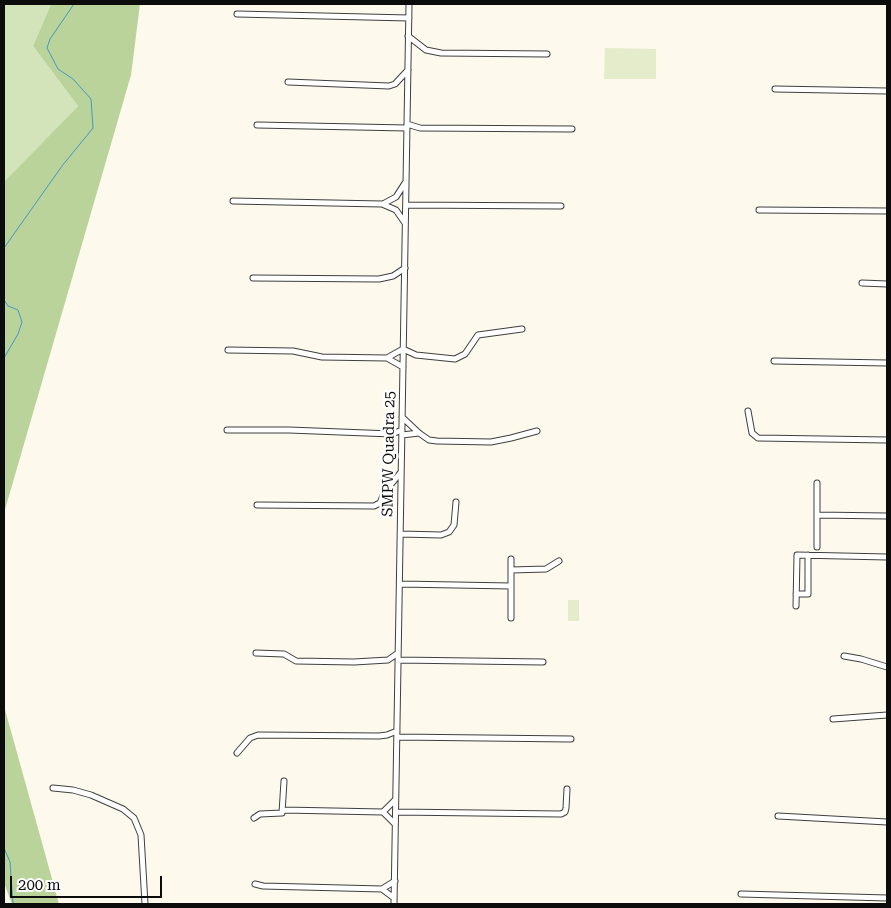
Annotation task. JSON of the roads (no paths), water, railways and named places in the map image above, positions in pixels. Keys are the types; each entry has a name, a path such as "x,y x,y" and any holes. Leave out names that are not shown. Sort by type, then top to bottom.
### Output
{"street":[{"name":"SMPW Quadra 25","path":"394,901 409,4"},
{"path":"237,14 409,18"},
{"path":"408,36 426,50 442,53 547,54"},
{"path":"288,82 388,86 395,84 408,70"},
{"path":"775,88 887,92"},
{"path":"257,125 572,129"},
{"path":"382,204 398,195 406,181"},
{"path":"233,201 382,204 396,210 406,223"},
{"path":"406,204 561,206"},
{"path":"759,210 887,211"},
{"path":"253,278 386,278 405,268"},
{"path":"862,283 887,284"},
{"path":"387,358 403,349 416,355 459,358 465,354 478,335 522,329"},
{"path":"228,350 293,351 322,357 387,358 403,367"},
{"path":"774,361 887,364"},
{"path":"748,411 752,433 758,438 887,440"},
{"path":"402,417 419,434 433,441 485,442 511,438 537,430"},
{"path":"227,430 419,434"},
{"path":"256,505 374,506 380,503 384,492 402,472"},
{"path":"816,547 817,483"},
{"path":"401,534 441,535 449,532 454,525 456,502"},
{"path":"817,515 887,516"},
{"path":"796,606 797,555 887,556"},
{"path":"796,594 808,594 808,555"},
{"path":"511,559 511,618"},
{"path":"511,570 546,569 559,561"},
{"path":"400,584 511,586"},
{"path":"256,654 284,654 296,661 354,662 388,660 398,653"},
{"path":"844,656 887,667"},
{"path":"388,660 398,667"},
{"path":"398,660 544,662"},
{"path":"833,718 887,715"},
{"path":"237,753 250,738 264,734 379,736 397,734 571,739"},
{"path":"254,818 257,815 263,814 281,814 283,810 284,780"},
{"path":"53,788 91,795 123,809 134,818 141,836 145,904"},
{"path":"396,812 561,814 565,812 566,808 567,789"},
{"path":"283,810 383,812 396,800"},
{"path":"383,812 395,825"},
{"path":"778,816 887,822"},
{"path":"255,884 263,886 382,889 395,881"},
{"path":"382,889 394,901"},
{"path":"741,894 887,898"},
{"path":"878,904 879,898"}],"waterway":[{"path":"4,248 62,166 93,128 91,99 73,79 58,69 47,48 50,39 74,4"},
{"path":"4,300 8,306 18,310 22,322 18,334 4,358"},
{"path":"4,848 10,862 13,904"}]}
